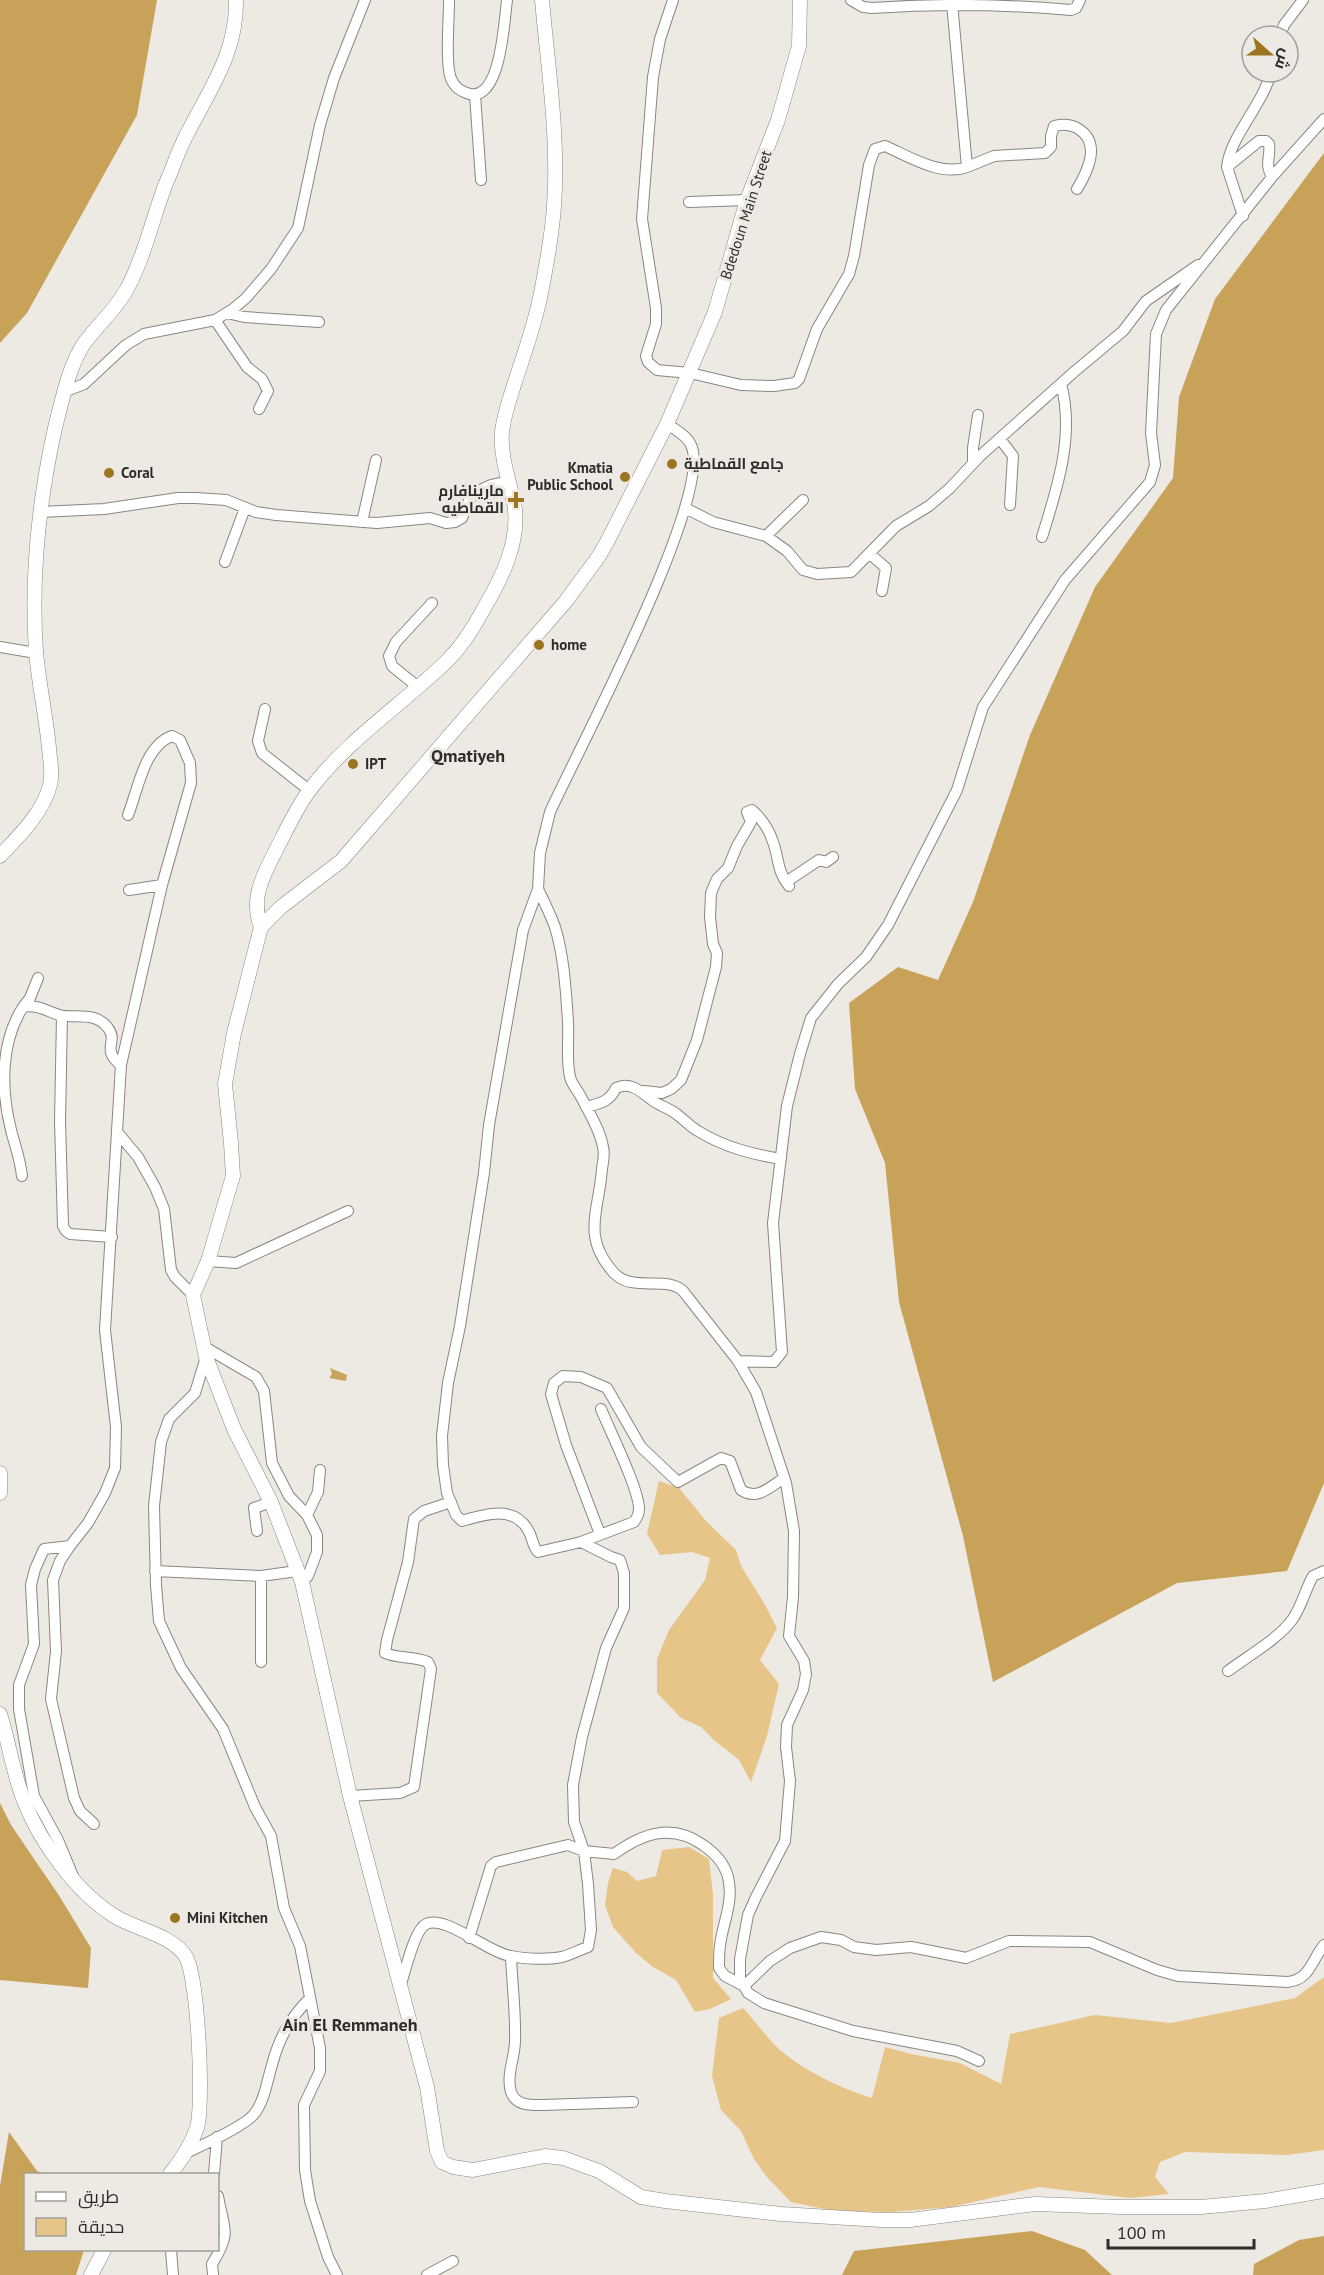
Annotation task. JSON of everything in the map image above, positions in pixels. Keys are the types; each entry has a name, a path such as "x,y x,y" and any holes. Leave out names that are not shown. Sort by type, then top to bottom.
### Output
{"main road":[{"path":"0,856 28,827 50,785 47,726 36,652 36,577 40,512 64,392 83,346 123,296 137,269 165,186 185,138 232,44 236,0"},
{"path":"542,0 553,128 554,206 540,299 506,410 502,433 508,481 514,505 516,525 514,541 484,609 461,644 449,659 351,746 310,791 269,864 255,898 256,915 261,927 234,1033 225,1084 232,1176 208,1261 193,1295 205,1352 234,1429 271,1502 299,1577 350,1796 427,2087 437,2151 442,2162 461,2169 473,2170 545,2156 563,2158 598,2171 641,2197 665,2201 781,2214 891,2220 918,2220 1035,2204 1201,2207 1265,2201 1324,2191"},
{"name":"Bdedoun Main Street","path":"261,927 281,906 341,861 566,601 599,556 667,424 715,312 747,200 778,120 799,46 800,0"},
{"path":"0,1473 0,1493"},
{"path":"0,1714 14,1773 24,1803 48,1848 93,1902 118,1918 166,1939 185,1954 191,1966 199,2045 198,2125 188,2152 172,2173"},
{"path":"91,2275 92,2269 103,2251"}],"street":[{"path":"64,392 84,384 126,345 144,334 215,320 227,313 258,286 282,255 298,228 320,125 334,78 365,0"},
{"path":"449,0 449,71 453,83 459,90 470,96 489,86 496,73 507,0"},
{"path":"673,0 660,39 654,77 642,219 656,308 656,324 646,356 651,367 657,370 690,373 741,385 774,386 795,383 801,375 817,329 849,274 869,165 875,149 885,146 950,170 967,167 994,156 1045,153 1051,147 1054,126 1060,124 1073,126 1082,131 1091,146 1088,170 1077,189"},
{"path":"851,0 863,7 872,8 952,3 1003,4 1071,10 1076,8 1080,0"},
{"path":"1285,24 1303,0"},
{"path":"952,3 967,167"},
{"path":"1243,216 1227,167 1232,150 1267,84"},
{"path":"475,95 481,180"},
{"path":"738,1361 774,1362 782,1352 773,1223 788,1106 800,1054 812,1018 838,984 866,957 888,926 957,790 984,707 1065,580 1150,482 1155,465 1151,433 1156,334 1166,310 1272,177 1324,119"},
{"path":"1227,167 1259,141 1266,141 1270,149 1267,167 1272,177"},
{"path":"689,202 747,200"},
{"path":"685,508 713,522 766,536 787,551 803,570 816,574 850,572 896,526 929,506 999,439 1123,332 1146,302 1204,261"},
{"path":"227,313 244,317 319,322"},
{"path":"215,320 247,367 262,379 268,391 260,409"},
{"path":"1041,537 1063,464 1065,400 1061,384"},
{"path":"973,463 978,416"},
{"path":"601,1409 639,1507 639,1516 634,1522 581,1542 538,1552 534,1548 525,1524 517,1517 495,1513 462,1521 456,1515 447,1493 443,1465 442,1436 448,1383 460,1326 484,1173 489,1125 523,930 538,889 540,853 550,812 660,577 685,508 693,454 691,444 667,424"},
{"path":"999,439 1008,447 1013,456 1010,505"},
{"path":"362,522 376,460"},
{"path":"40,512 104,509 178,498 226,500 245,508 276,515 377,523 430,518 446,523 462,518 471,498 478,491 508,481"},
{"path":"766,536 803,500"},
{"path":"225,562 245,508"},
{"path":"870,554 886,568 882,591"},
{"path":"418,687 392,666 389,652 432,603"},
{"path":"0,647 36,652"},
{"path":"265,709 258,741 262,753 310,791"},
{"path":"94,1824 80,1811 74,1798 51,1700 56,1651 53,1580 60,1561 88,1523 105,1493 115,1468 116,1427 105,1330 121,1065 162,885 191,783 190,763 180,740 172,736 162,740 156,746 142,775 128,815"},
{"path":"586,1107 600,1104 611,1097 616,1088 621,1085 662,1093 681,1080 697,1040 716,968 717,953 713,944 710,917 711,893 717,879 729,868 737,846 750,822 747,812 753,810 767,828 774,844 777,863 787,884 819,860 826,862 832,857"},
{"path":"129,890 162,885"},
{"path":"538,889 555,927 561,956 568,1022 569,1073 572,1084 586,1107 604,1147 595,1216 595,1243 609,1265 623,1280 679,1287 738,1361 756,1392 784,1478 794,1531 793,1598 789,1636 804,1661 806,1674 803,1690 787,1725 786,1747 790,1781 785,1841 748,1916 739,1974 744,1986 754,1998 775,2006 853,2031 957,2051 980,2061"},
{"path":"22,1176 20,1157 9,1121 3,1069 11,1031 30,998 38,978"},
{"path":"23,1007 29,1005 62,1016 75,1014 92,1017 105,1024 110,1029 112,1038 110,1053 112,1058 121,1065"},
{"path":"62,1016 60,1121 63,1226 70,1234 112,1237"},
{"path":"644,1091 650,1099 670,1110 698,1131 730,1148 781,1159"},
{"path":"118,1133 138,1157 155,1187 164,1209 171,1270 193,1295"},
{"path":"208,1261 236,1263 348,1211"},
{"path":"155,1571 308,1576 317,1552 317,1535 307,1515 289,1496 272,1463 264,1391 256,1377 205,1352 195,1393 169,1419 161,1442 154,1506 155,1571 159,1621 180,1668 223,1729 255,1807 271,1836 284,1908 300,1946 320,2048 320,2071 304,2105 305,2170 310,2201 328,2257 337,2275"},
{"path":"600,1534 566,1445 551,1394 554,1383 563,1376 580,1377 607,1388 641,1447 678,1482 721,1458 730,1461 741,1490 751,1495 758,1495 784,1478"},
{"path":"307,1515 318,1492 320,1470"},
{"path":"257,1531 254,1508 271,1502"},
{"path":"350,1796 399,1793 414,1787 431,1669 428,1662 419,1658 386,1653 387,1640 408,1562 414,1520 424,1511 451,1502"},
{"path":"400,1987 418,1932 426,1924 437,1922 492,1950 511,1956 560,1957 588,1947 591,1930 584,1851 574,1822 573,1785 582,1737 606,1648 624,1608 624,1581 620,1560 581,1542"},
{"path":"70,1546 44,1549 35,1569 32,1585 34,1644 19,1685 19,1709 34,1796 58,1840 75,1880"},
{"path":"1228,1671 1291,1622 1304,1600 1313,1576 1324,1571"},
{"path":"261,1576 261,1662"},
{"path":"469,1938 491,1866 496,1862 568,1845 584,1851 614,1854 632,1842 666,1832 691,1837 717,1854 728,1876 730,1897 727,1922 720,1943 719,1968 725,1976 744,1986"},
{"path":"744,1986 770,1961 790,1948 821,1937 841,1940 854,1947 876,1950 912,1947 966,1958 1009,1941 1090,1942 1157,1970 1178,1976 1287,1982 1303,1978 1324,1945"},
{"path":"511,1956 515,2042 510,2072 511,2091 519,2103 543,2105 633,2102"},
{"path":"188,2152 255,2114 265,2091 281,2035 294,2013 310,1998"},
{"path":"214,2173 218,2137"},
{"path":"213,2274 212,2264 224,2245 225,2222 219,2200"},
{"path":"171,2251 173,2275"},
{"path":"427,2275 453,2261"}],"green space":[{"path":"659,1481 679,1488 706,1521 736,1550 741,1566 777,1628 760,1660 779,1684 767,1736 751,1782 739,1760 701,1727 681,1718 657,1693 657,1659 669,1630 705,1580 710,1558 692,1552 660,1555 647,1534"},
{"path":"689,1847 709,1859 713,1895 713,1978 731,1999 710,2009 695,2012 676,1980 653,1967 636,1953 613,1927 605,1905 613,1868 627,1872 637,1881 656,1876 662,1850"},
{"path":"1324,1977 1324,2150 1287,2155 1185,2152 1160,2162 1155,2177 1169,2194 1130,2198 1039,2187 951,2207 891,2212 834,2211 791,2202 766,2176 754,2159 741,2131 721,2110 712,2076 719,2018 743,2008 775,2045 790,2058 824,2078 872,2098 885,2047 960,2063 1001,2084 1010,2034 1095,2015 1171,2023 1295,1998"}],"shaded area":[{"path":"0,0 157,0 137,115 27,313 0,343"},
{"path":"1324,153 1324,1483 1287,1571 1177,1583 993,1682 963,1536 899,1302 885,1163 855,1089 849,1003 898,967 938,980 973,902 1030,735 1095,587 1173,478 1179,397 1215,299"},
{"path":"330,1368 347,1375 346,1381 329,1378 332,1374"},
{"path":"0,1803 11,1825 91,1948 88,1988 0,1980"},
{"path":"9,2132 37,2171 43,2173 24,2173 24,2251 84,2251 76,2275 0,2275 0,2186"},
{"path":"1032,2231 1085,2250 1112,2275 842,2275 854,2251"},
{"path":"1324,2236 1324,2275 1253,2275 1254,2264 1299,2240"}],"place":[{"name":"جامع القماطية","path":"672,464"},
{"name":"Coral","path":"109,473"},
{"name":"Kmatia Public School","path":"625,477"},
{"name":"مارينافارم القماطيه","path":"516,500"},
{"name":"home","path":"539,645"},
{"name":"IPT","path":"353,764"},
{"name":"Mini Kitchen","path":"175,1918"}],"district":[{"name":"Qmatiyeh","path":"468,756"},
{"name":"Ain El Remmaneh","path":"350,2025"}]}
